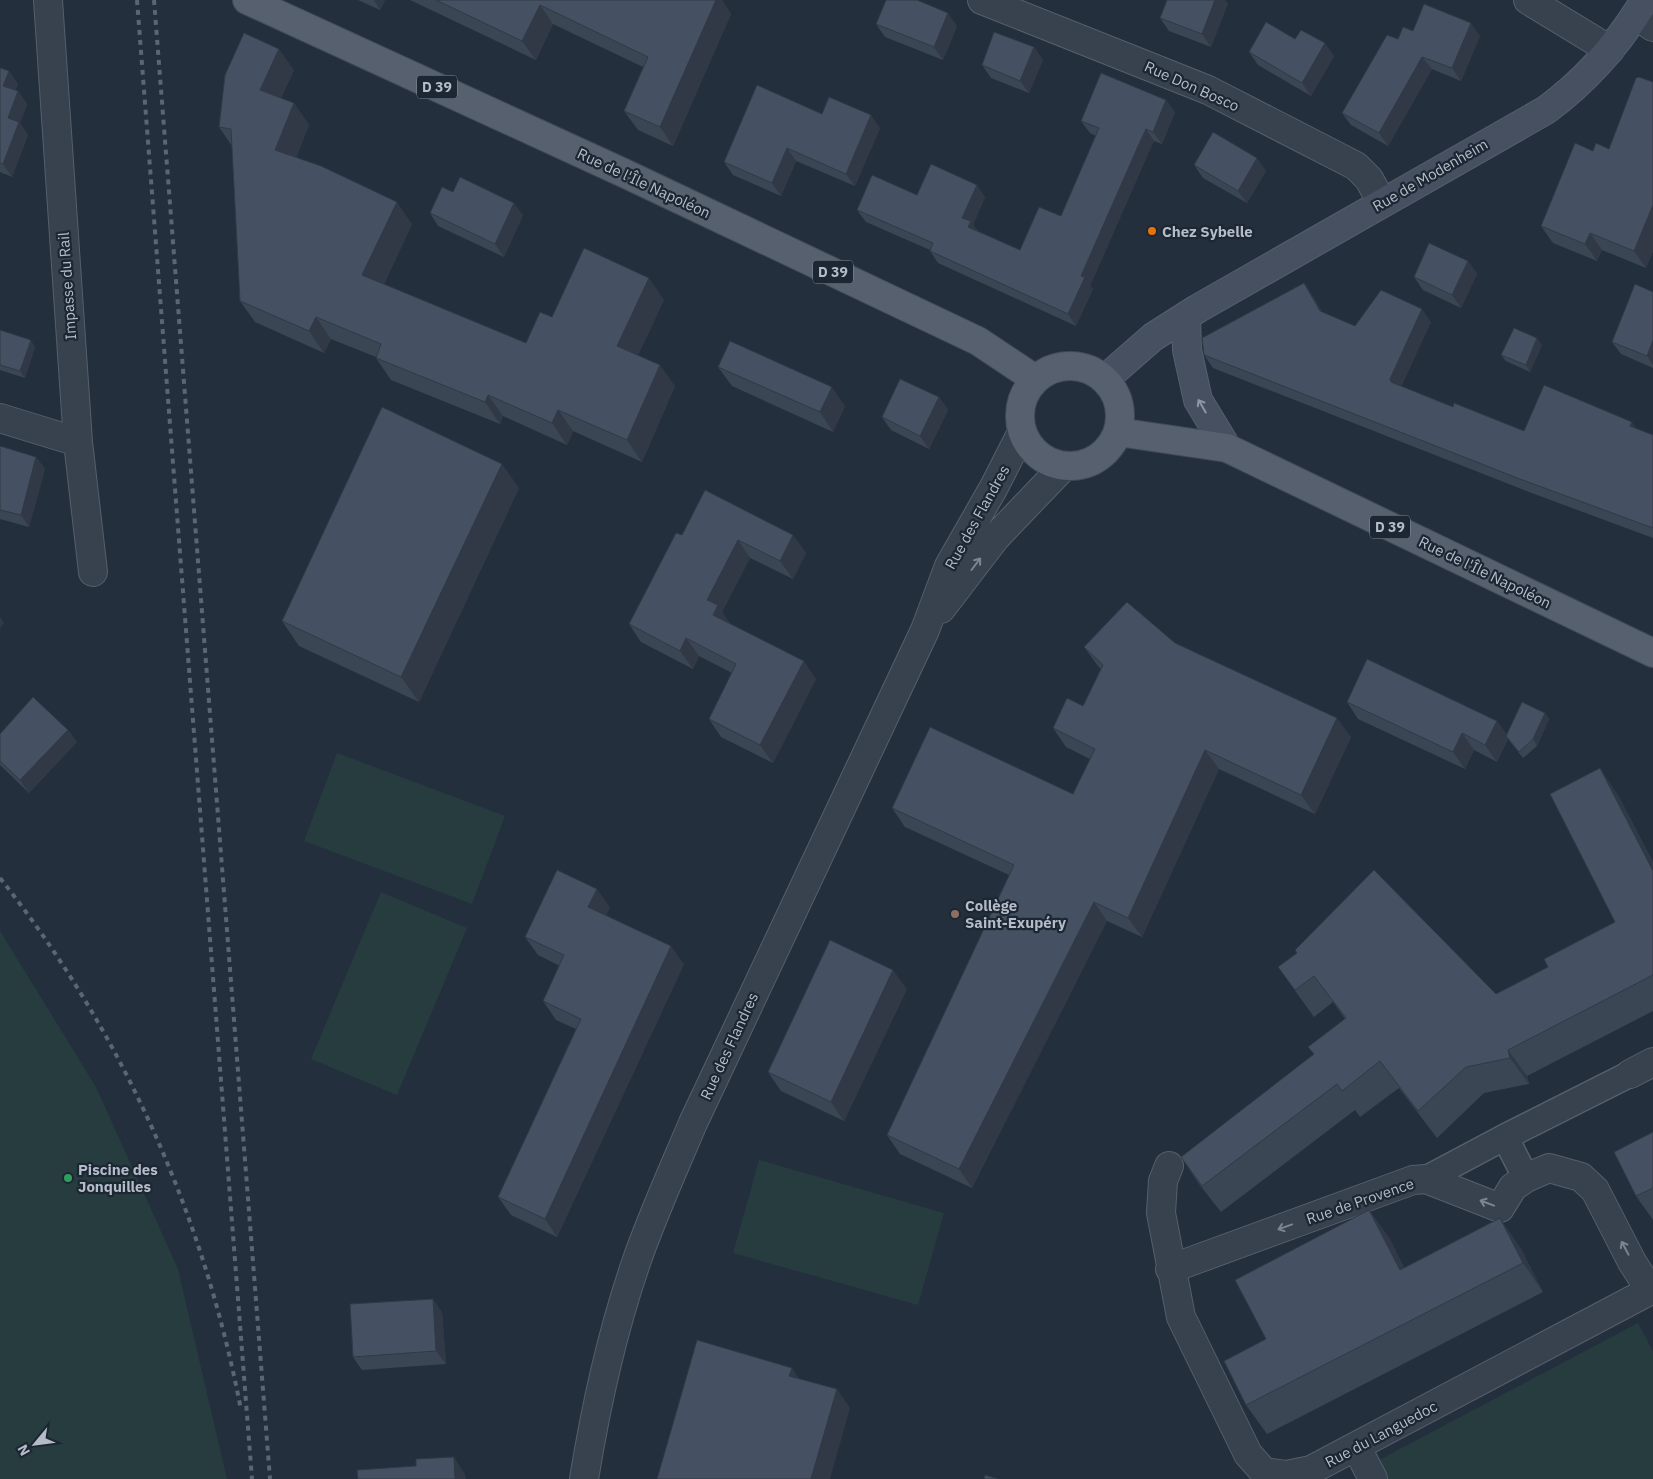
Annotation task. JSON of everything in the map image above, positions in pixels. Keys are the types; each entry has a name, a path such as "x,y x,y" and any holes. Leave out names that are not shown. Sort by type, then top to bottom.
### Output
{"main road":[{"name":"Rue de l'Île Napoléon","path":"265,3 978,341 1035,379"},
{"name":"Rue de Modenheim","path":"1105,379 1153,337 1186,316 1546,110 1589,75 1645,14"},
{"path":"1186,316 1187,350 1198,400 1227,448"},
{"path":"1062,366 1078,366 1092,370 1105,379 1114,390 1119,404 1120,418 1118,432 1113,442 1101,456 1084,464 1064,466 1038,455 1028,445 1022,432 1019,418 1021,403 1026,390 1035,379 1048,370 1062,366"},
{"name":"Rue de l'Île Napoléon","path":"1118,432 1227,448 1653,653"}],"street":[{"name":"Impasse du Rail","path":"48,0 78,442 93,572"},
{"name":"Rue Don Bosco","path":"982,0 1208,90 1356,166 1369,179 1382,203"},
{"path":"1528,0 1610,50"},
{"path":"0,418 78,442"},
{"name":"Rue des Flandres","path":"584,1479 590,1440 622,1312 638,1258 658,1205 697,1114 925,630 949,566 994,487 1022,432"},
{"name":"Rue des Flandres","path":"925,630 996,537 1064,466"},
{"path":"1426,1179 1641,1068"},
{"path":"1505,1137 1526,1178"},
{"name":"Rue du Languedoc","path":"1169,1166 1162,1181 1161,1213 1180,1316 1248,1454 1263,1476 1288,1475 1311,1470 1356,1448 1652,1289"},
{"name":"Rue de Provence","path":"1170,1269 1413,1180 1426,1179 1500,1208 1513,1187 1526,1178 1549,1168 1581,1178 1595,1190 1632,1262 1652,1289"},
{"path":"1356,1448 1373,1479"}],"green space":[{"path":"337,753 505,816 472,904 304,841"},
{"path":"381,892 467,928 397,1095 311,1059"},
{"name":"Piscine des Jonquilles","path":"0,931 96,1087 178,1269 227,1479 0,1479"},
{"path":"759,1160 944,1213 918,1305 733,1253"},
{"path":"1638,1323 1653,1351 1653,1479 1387,1479 1377,1461"}],"building":[{"path":"436,0 716,0 660,127 624,111 648,57 540,5 522,41"},
{"path":"886,0 917,0 948,13 934,47 876,24"},
{"path":"1167,0 1215,0 1202,34 1160,18"},
{"path":"1424,4 1471,23 1452,68 1422,57 1379,133 1342,113 1387,35 1398,39 1403,27 1413,31"},
{"path":"1266,22 1295,39 1301,30 1325,43 1302,83 1249,52"},
{"path":"994,32 1034,47 1020,81 982,65"},
{"path":"244,33 279,49 260,90 294,103 275,150 321,166 397,202 362,275 526,343 540,312 552,317 584,248 649,278 617,346 660,365 627,440 558,410 552,423 488,395 485,402 376,358 381,344 316,317 309,331 240,301 231,129 219,127 225,75"},
{"path":"0,68 9,71 3,86 18,91 8,118 19,122 3,164 0,163"},
{"path":"1101,73 1166,100 1153,132 1146,129 1139,144 1081,276 1085,277 1068,314 930,251 933,243 857,210 872,175 917,195 931,164 977,185 962,218 971,221 968,227 1020,250 1039,207 1061,216 1099,128 1081,121"},
{"path":"1639,77 1653,82 1653,205 1634,251 1590,233 1585,244 1541,226 1575,143 1593,151 1596,143 1609,149 1636,78"},
{"path":"757,85 822,114 829,97 871,115 846,174 787,148 772,183 724,162"},
{"path":"1213,132 1257,158 1238,191 1194,165"},
{"path":"460,177 514,203 495,244 430,213 442,187 453,192"},
{"path":"1429,243 1468,261 1452,295 1414,277"},
{"path":"1304,283 1320,311 1355,326 1381,290 1422,309 1390,379 1391,382 1453,407 1454,403 1524,431 1544,385 1632,422 1630,426 1653,435 1653,528 1520,479 1204,355 1202,338"},
{"path":"1635,284 1653,292 1653,340 1647,356 1612,342"},
{"path":"1514,328 1537,338 1526,365 1501,355"},
{"path":"0,330 31,340 20,371 0,365"},
{"path":"730,341 832,387 820,412 718,367"},
{"path":"900,379 939,397 920,436 882,417"},
{"path":"382,407 502,464 401,677 282,621"},
{"path":"0,446 36,457 21,515 0,510"},
{"path":"705,490 793,535 780,561 738,540 707,600 718,605 713,615 804,661 760,745 709,719 736,664 686,638 680,651 629,624 676,533 682,535"},
{"path":"1127,602 1175,643 1337,718 1301,795 1205,750 1128,918 1094,902 959,1169 887,1135 1014,865 892,808 930,727 1073,794 1095,749 1053,728 1067,698 1083,706 1103,665 1084,647"},
{"path":"1367,659 1497,721 1485,745 1462,733 1453,752 1347,702"},
{"path":"33,697 68,730 20,780 0,761 0,734"},
{"path":"1522,702 1545,713 1533,739 1519,752 1506,736"},
{"path":"1600,768 1653,871 1653,975 1508,1050 1510,1058 1466,1067 1418,1111 1380,1061 1342,1091 1337,1084 1202,1186 1181,1157 1314,1054 1308,1047 1346,1018 1314,976 1295,990 1278,967 1297,953 1295,950 1374,870 1496,994 1548,967 1544,959 1615,922 1550,794"},
{"path":"557,870 597,889 588,907 671,946 545,1219 498,1197 581,1019 543,1001 564,955 525,937"},
{"path":"830,940 893,970 831,1102 768,1072"},
{"path":"1653,1132 1653,1188 1636,1196 1614,1152"},
{"path":"1369,1210 1400,1270 1500,1218 1523,1263 1246,1405 1224,1361 1266,1339 1235,1280"},
{"path":"433,1299 436,1351 353,1357 350,1304"},
{"path":"697,1340 792,1368 789,1376 837,1389 811,1479 657,1479"},
{"path":"454,1457 455,1479 358,1479 357,1470 416,1466 416,1459"},
{"path":"985,1475 998,1479 984,1479"}],"railway":[{"path":"137,0 252,1479"},
{"path":"154,0 270,1479"},
{"path":"0,878 44,937 84,999 121,1063 153,1129 181,1197 205,1267 225,1338 241,1410"}],"place":[{"name":"Chez Sybelle","path":"1152,231"},
{"name":"Collège Saint-Exupéry","path":"955,914"},
{"name":"Piscine des Jonquilles","path":"68,1178"}]}
